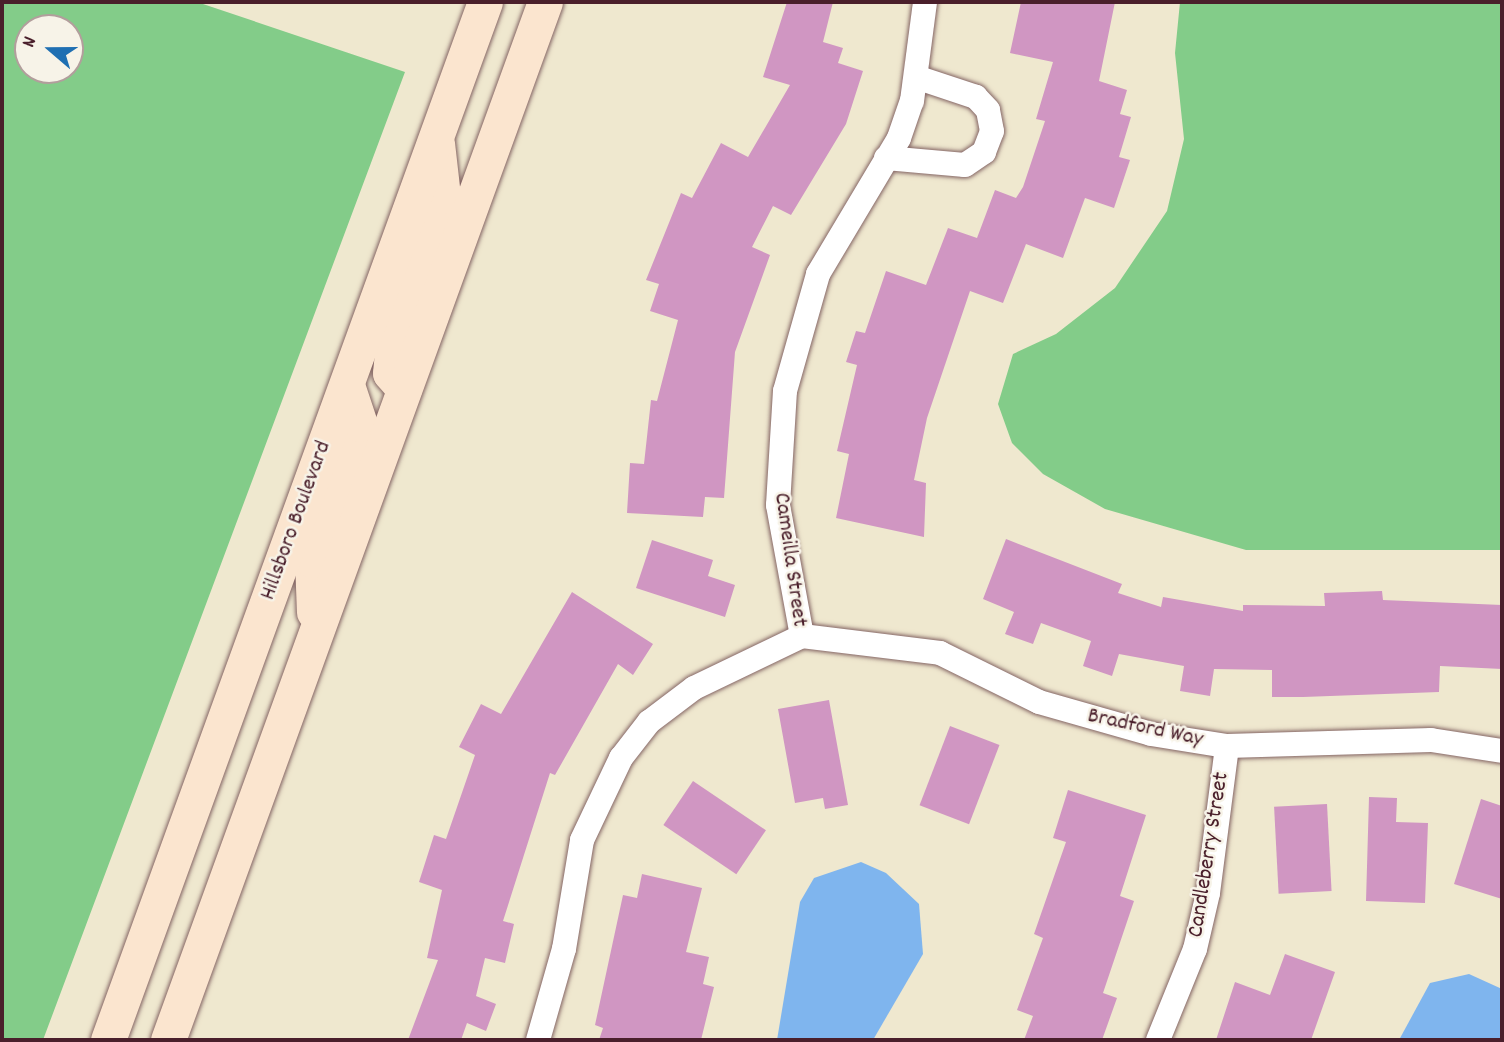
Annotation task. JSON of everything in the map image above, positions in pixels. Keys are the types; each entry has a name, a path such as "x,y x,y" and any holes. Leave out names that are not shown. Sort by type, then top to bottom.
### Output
{"street":[{"name":"Hillsboro Boulevard","path":"108,1040 485,2"},
{"path":"168,1040 545,2"},
{"name":"Cameilla Street","path":"538,1040 564,949 582,840 621,758 649,722 694,688 802,636 779,505 785,391 818,274 903,126 915,77 925,2"},
{"path":"886,158 965,165 984,152 992,131 988,110 976,97 915,77"},
{"path":"404,389 390,373 394,333 443,196 436,136"},
{"path":"314,633 312,560 360,424 347,385"},
{"name":"Bradford Way","path":"802,636 940,653 1039,702 1095,721 1227,747 1431,740 1502,751"},
{"name":"Candleberry Street","path":"1158,1040 1206,904 1227,747"}],"green space":[{"path":"2,2 197,2 405,72 43,1040 2,1040"},
{"path":"1180,2 1502,2 1502,550 1246,550 1105,509 1043,474 1012,443 998,404 1013,354 1056,334 1115,288 1167,211 1184,139 1175,53"}],"water":[{"path":"861,862 886,873 919,904 923,954 873,1040 777,1040 800,902 814,878"},
{"path":"1469,974 1502,989 1502,1040 1399,1040 1430,983"}],"building":[{"path":"787,2 833,2 823,42 843,48 838,63 863,71 846,124 791,215 773,206 752,247 770,255 735,352 724,498 705,497 703,517 627,513 630,463 644,464 651,400 657,401 678,320 650,311 659,284 646,280 681,193 692,198 721,143 748,157 790,85 763,77"},
{"path":"1021,2 1115,2 1099,81 1127,90 1120,114 1131,117 1119,157 1130,160 1114,208 1085,198 1063,258 1026,244 1003,303 970,291 927,418 914,480 926,483 924,537 836,518 849,454 837,451 857,365 846,362 856,331 865,333 886,271 926,285 948,228 977,238 995,190 1016,198 1023,187 1045,121 1036,119 1053,62 1010,53"},
{"path":"1006,539 1122,584 1118,593 1161,607 1163,597 1243,611 1243,605 1325,606 1324,593 1382,591 1383,600 1502,605 1502,669 1440,666 1439,692 1303,697 1272,697 1272,670 1214,669 1210,696 1180,691 1184,666 1119,654 1112,676 1083,666 1091,641 1041,623 1033,644 1005,634 1014,612 983,599"},
{"path":"652,540 713,560 708,576 735,585 725,617 636,588"},
{"path":"572,592 653,644 633,675 618,664 555,775 550,773 503,921 514,924 505,963 485,958 476,996 496,1004 486,1031 467,1023 461,1040 408,1040 438,960 427,958 442,890 419,882 434,835 446,839 475,755 459,747 481,704 501,714"},
{"path":"829,700 848,805 825,809 823,798 795,803 778,709"},
{"path":"950,726 999,745 969,824 920,805"},
{"path":"693,781 766,830 736,874 663,825"},
{"path":"1068,790 1146,815 1120,896 1134,901 1103,993 1117,998 1102,1040 1024,1040 1033,1016 1017,1010 1043,938 1034,934 1066,842 1053,838"},
{"path":"1369,797 1397,798 1396,822 1428,823 1425,903 1366,901"},
{"path":"1481,799 1502,806 1502,899 1454,884"},
{"path":"1327,804 1332,891 1279,894 1274,807"},
{"path":"642,874 702,888 686,952 709,957 703,984 714,987 701,1040 599,1040 603,1028 595,1025 623,895 637,898"},
{"path":"1285,954 1335,972 1311,1040 1216,1040 1235,982 1270,995"}]}
